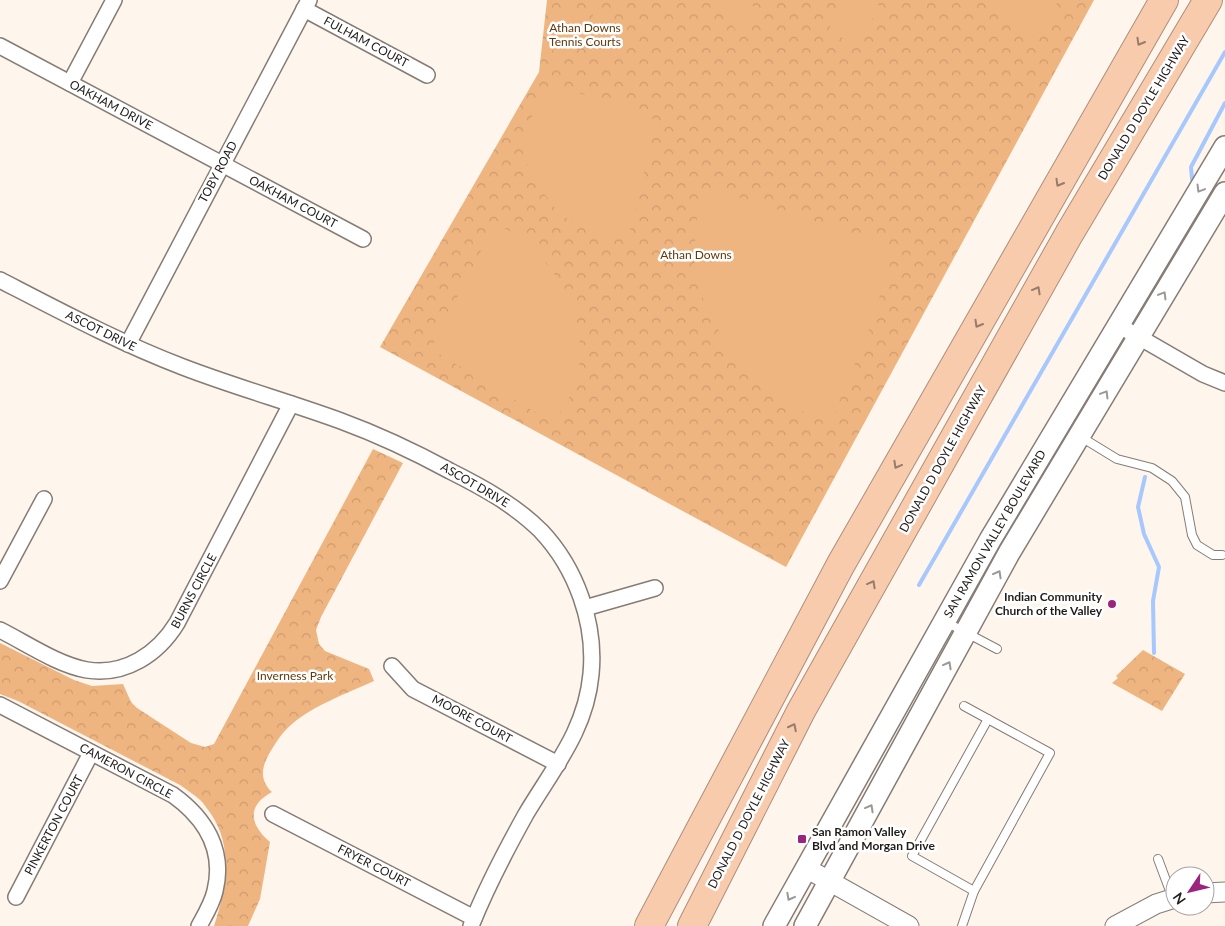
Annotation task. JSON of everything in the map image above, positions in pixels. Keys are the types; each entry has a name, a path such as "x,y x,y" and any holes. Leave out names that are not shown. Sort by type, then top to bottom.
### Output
{"highway":[{"path":"649,926 846,556 1164,0"},
{"name":"DONALD D DOYLE HIGHWAY","path":"692,926 801,711 1069,234 1208,0"}],"main road":[{"name":"SAN RAMON VALLEY BOULEVARD","path":"774,926 998,526 1225,147"},
{"name":"SAN RAMON VALLEY BOULEVARD","path":"805,926 1009,553 1225,193"}],"street":[{"path":"70,83 114,0"},
{"name":"FULHAM COURT","path":"307,5 427,75"},
{"name":"TOBY ROAD","path":"128,344 307,5"},
{"name":"OAKHAM DRIVE","path":"0,46 222,164"},
{"name":"OAKHAM COURT","path":"222,164 363,239"},
{"name":"ASCOT DRIVE","path":"0,280 128,344 186,368 344,422 406,448 462,477 516,509 555,548 571,574 585,608 589,626 592,659 585,707 572,740 500,862 473,922"},
{"path":"1118,325 1202,374 1225,383"},
{"name":"BURNS CIRCLE","path":"0,630 58,660 86,670 119,669 132,664 156,649 177,624 291,404"},
{"path":"0,581 44,499"},
{"path":"585,608 656,588"},
{"name":"MOORE COURT","path":"392,666 413,689 558,764"},
{"name":"CAMERON CIRCLE","path":"0,705 173,795 188,806 200,820 209,835 218,865 215,891 199,926"},
{"name":"PINKERTON COURT","path":"16,897 91,753"},
{"name":"FRYER COURT","path":"273,814 473,922"},
{"path":"806,868 842,890 909,926"},
{"path":"1115,926 1156,904 1165,902"}],"lane":[{"path":"1080,436 1117,459 1152,468 1172,481 1185,497 1192,535 1197,545 1213,555 1222,555"},
{"path":"944,620 997,648"},
{"path":"962,926 974,891 1050,753 964,706"},
{"path":"974,891 912,856 988,719"},
{"path":"1158,859 1165,876"}],"green space":[{"name":"Athan Downs","path":"547,0 1094,0 786,567 380,347 539,72"},
{"path":"734,0 749,0 760,17 737,32 721,9"},
{"path":"849,0 873,0 882,8 849,44 827,24"},
{"path":"987,0 1059,0 1037,38 1001,19"},
{"path":"558,9 579,12 574,56 553,54"},
{"path":"593,13 614,16 610,60 588,57"},
{"path":"555,87 649,112 656,125 629,234 598,234 560,215 540,188 525,160 526,139 535,106"},
{"path":"705,187 886,243 892,256 871,325 830,424 790,406 750,378 727,346 706,307 694,271 696,223"},
{"path":"495,223 531,243 558,279 574,311 581,349 577,385 553,423 436,352 433,345"},
{"name":"Inverness Park","path":"373,449 403,463 321,617 316,630 319,644 325,651 369,669 374,681 310,711 288,727 276,742 266,759 263,769 265,783 272,792 258,803 254,816 258,829 270,842 260,899 248,926 214,926 222,898 226,869 225,855 218,827 204,804 180,785 18,701 0,694 0,643 74,680 92,686 123,684 131,702 137,708 191,743 205,747 214,744"},
{"path":"1143,650 1185,674 1162,711 1112,683 1118,678 1116,676"}],"waterway":[{"path":"919,585 1225,52"},
{"path":"1192,179 1191,167 1225,103"},
{"path":"1145,477 1138,507 1144,534 1159,567 1153,601 1154,653"}],"place":[{"name":"Indian Community Church of the Valley","path":"1112,604"},
{"name":"San Ramon Valley Blvd and Morgan Drive","path":"802,839"}],"park label":[{"name":"Athan Downs Tennis Courts","path":"585,35"}]}
